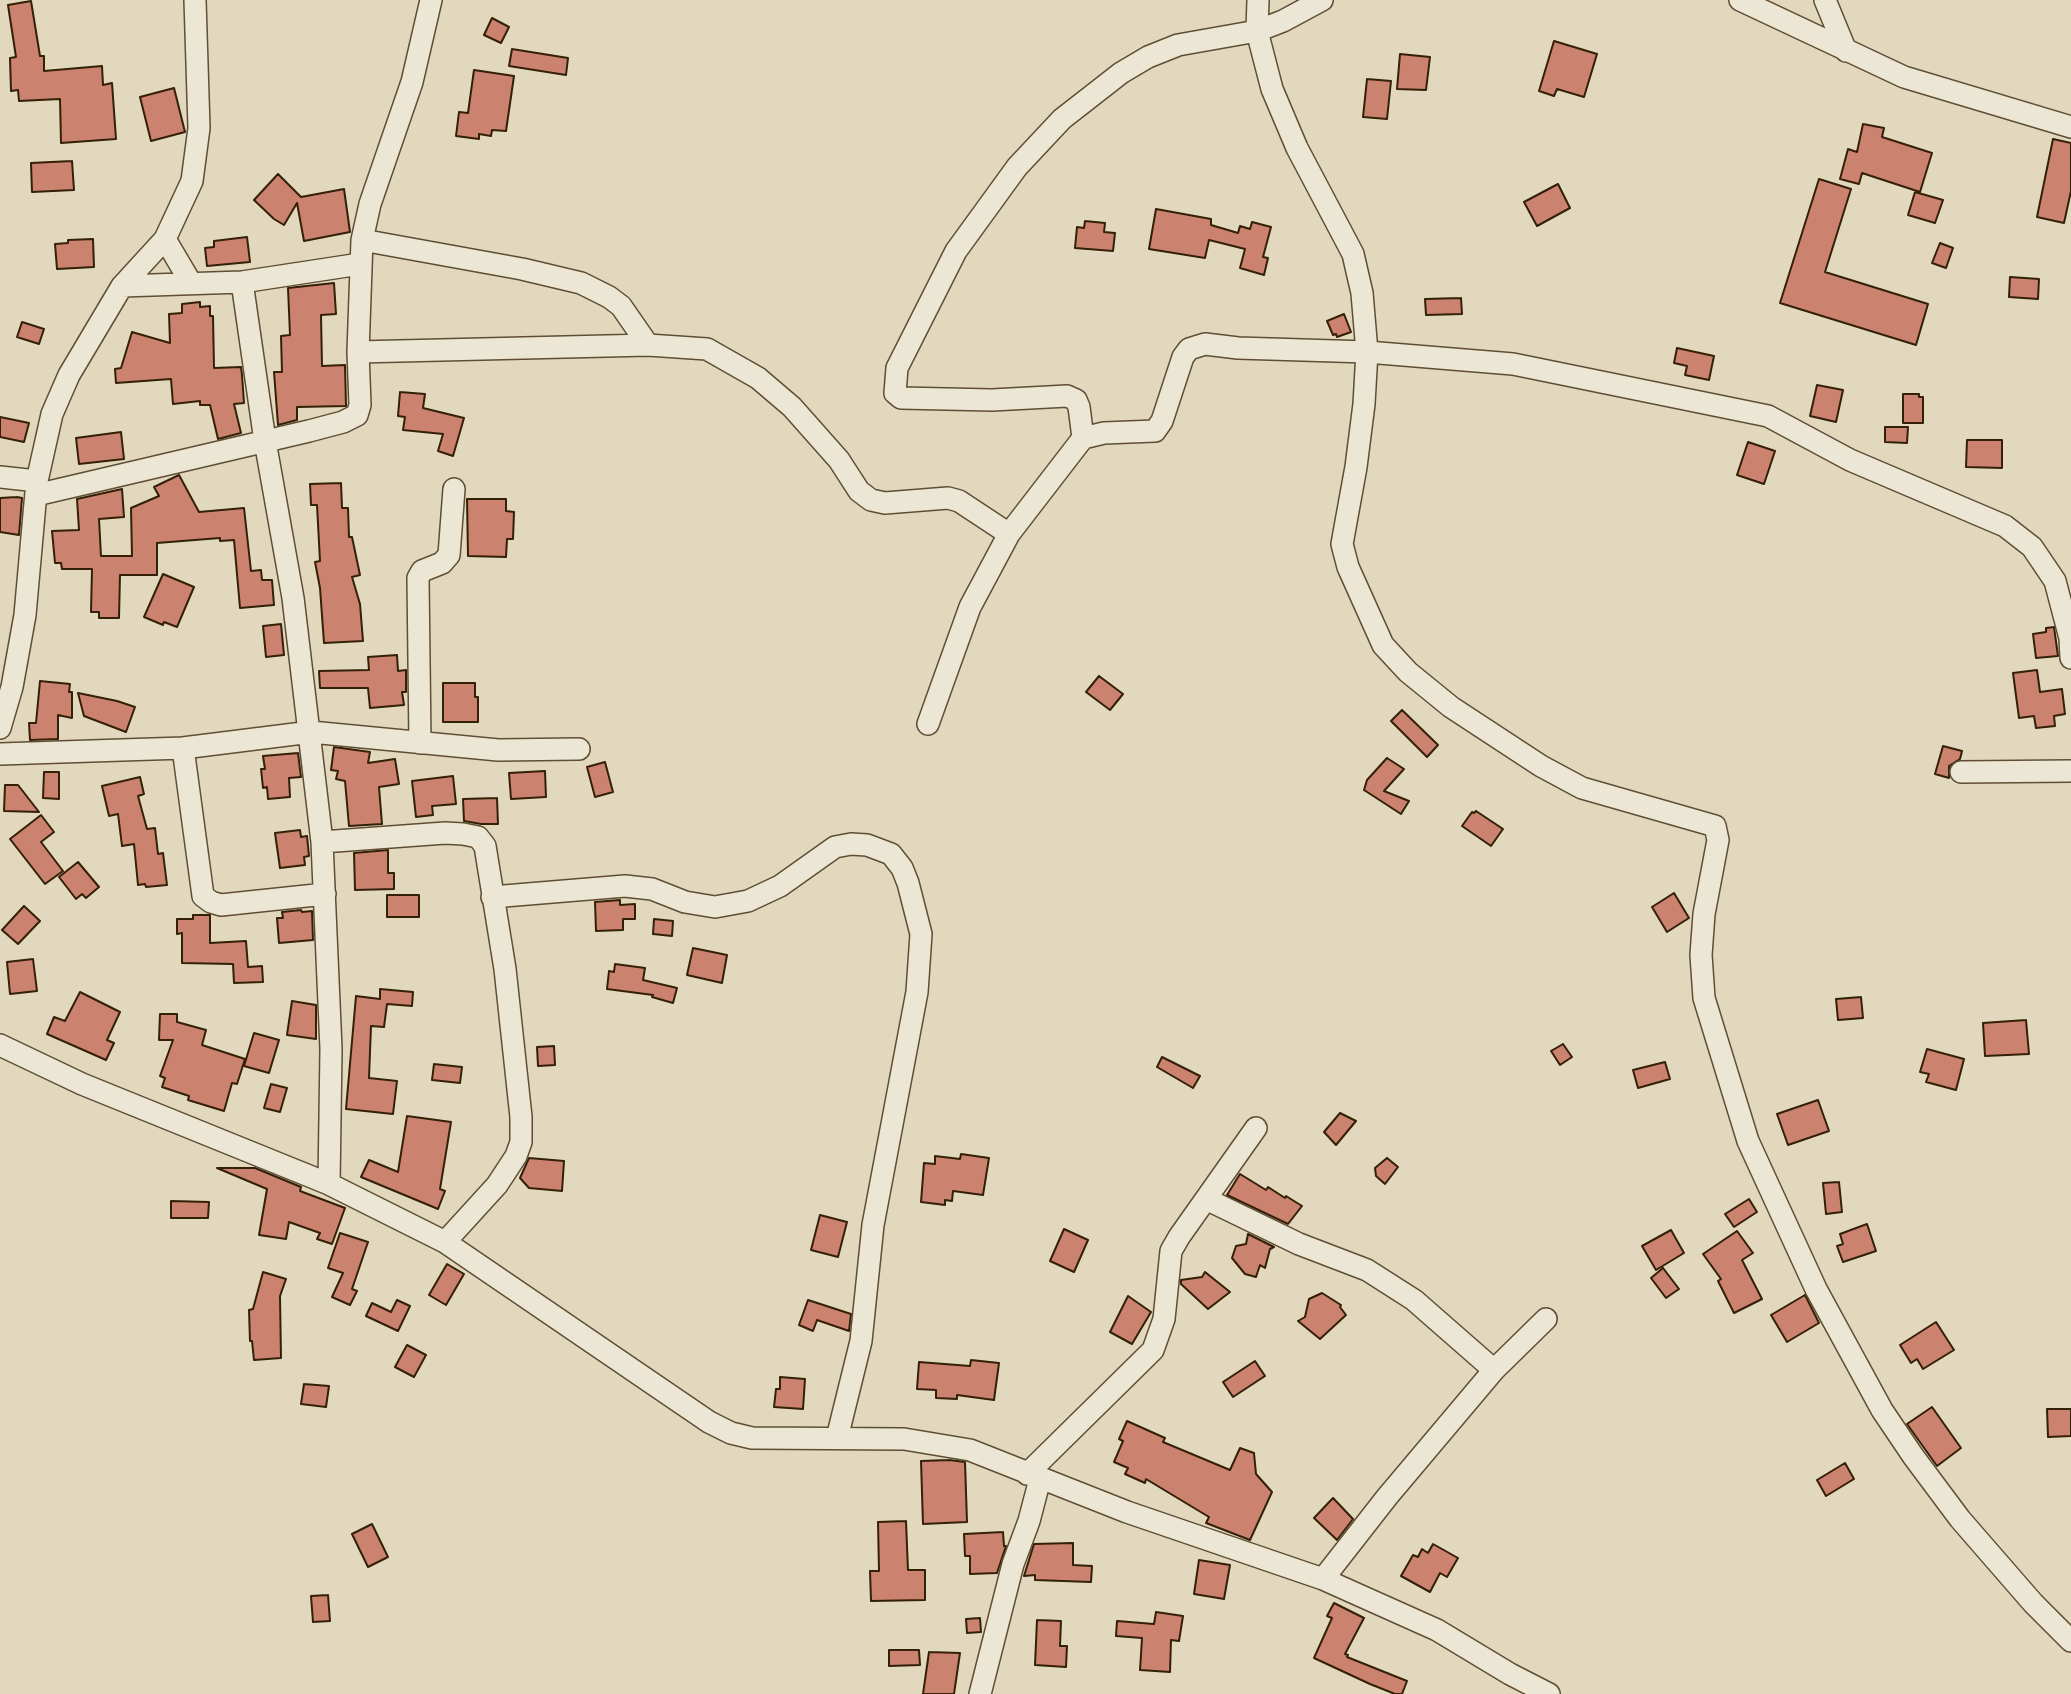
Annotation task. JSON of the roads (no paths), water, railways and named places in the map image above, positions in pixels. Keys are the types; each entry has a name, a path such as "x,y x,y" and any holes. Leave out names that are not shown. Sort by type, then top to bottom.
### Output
{"street":[{"path":"0,727 6,687 25,615 36,488 52,414 69,374 122,286 165,239 192,181 199,128 195,0"},
{"path":"0,477 36,488 146,471 343,422 357,415 360,405 358,352 362,240 370,204 412,82 431,0"},
{"path":"1258,0 1258,31 1272,89 1353,254 1362,293 1367,352 1356,467 1342,544 1348,567 1383,645 1408,671 1451,707 1510,747 1572,783 1613,798 1715,825 1718,840 1704,914 1700,955 1704,998 1748,1141 1816,1289 1858,1369 1905,1445 1994,1560 2071,1641"},
{"path":"1083,438 1079,407 1076,400 1068,396 992,400 901,398 895,393 897,368 956,251 1017,167 1062,119 1121,73 1147,57 1178,45 1258,31 1283,22 1322,0"},
{"path":"1740,0 1904,77 2071,127"},
{"path":"1825,0 1846,51"},
{"path":"165,239 191,283"},
{"path":"362,240 522,269 581,283 621,306 648,345"},
{"path":"122,286 242,282 360,264"},
{"path":"242,282 265,441 293,598 322,842 331,1049 329,1184"},
{"path":"928,724 970,607 1009,534 1083,438 1104,433 1155,430 1162,421 1183,356 1196,345 1205,344 1238,348 1367,352 1513,364 1768,416 1850,460 2005,526 2032,547 2055,581 2070,638 2071,658"},
{"path":"358,352 648,345 707,349 758,378 792,407 839,460 859,491 872,500 885,503 948,498 959,501 1009,534"},
{"path":"421,743 418,578 422,571 442,563 449,555 454,489"},
{"path":"0,754 183,748 311,732 498,750 579,749"},
{"path":"183,748 203,896 221,905 325,894"},
{"path":"1961,772 2071,771"},
{"path":"322,842 445,833 478,837 485,846 505,969 521,1117 520,1142 516,1156 497,1185 445,1242"},
{"path":"492,897 625,886 652,889 685,902 715,907 748,901 759,896 780,886 835,847 851,844 867,845 891,854 902,869 921,934 917,992 873,1225 862,1341 836,1438"},
{"path":"0,1045 82,1084 329,1184 445,1242 709,1422 731,1433 752,1438 904,1439 971,1450 1127,1512 1323,1579 1437,1630 1549,1694"},
{"path":"980,1694 1013,1564 1029,1521 1034,1477 1153,1350 1164,1319 1171,1251 1178,1237 1256,1128"},
{"path":"1206,1199 1299,1244 1367,1270 1414,1300 1494,1370"},
{"path":"1323,1579 1387,1497 1494,1370 1546,1319"}]}
